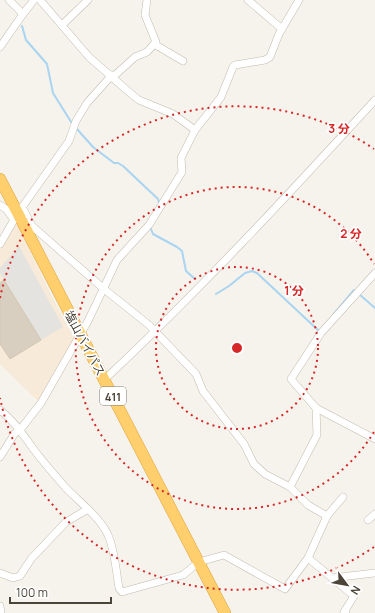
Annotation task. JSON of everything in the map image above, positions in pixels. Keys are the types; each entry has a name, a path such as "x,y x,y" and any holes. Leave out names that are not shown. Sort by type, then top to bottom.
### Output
{"highway":[{"name":"塩山バイパス","path":"0,179 80,336 225,613"}],"street":[{"path":"9,0 23,14"},
{"path":"0,47 34,0"},
{"path":"40,0 89,57 139,100 173,114 196,130"},
{"path":"62,25 88,0"},
{"path":"0,244 18,213 69,142 76,121 91,98 112,76 135,57 147,52 156,42 144,15 147,0"},
{"path":"248,0 282,29"},
{"path":"0,457 15,433 20,430 41,403 80,336 117,260 149,225 182,172 181,158 196,130 221,97 233,67 235,65 265,60 270,57 282,29 299,0"},
{"path":"154,44 183,61"},
{"path":"104,380 155,332 221,266 375,100"},
{"path":"0,205 6,209 18,213 104,289 149,325 196,374 203,391 244,444 254,464 265,474 290,487 308,505 327,516"},
{"path":"375,273 321,333 291,379 316,408 375,439"},
{"path":"290,487 317,435 316,408"},
{"path":"0,410 9,417 62,483 88,509 107,533 112,547 119,588 122,592 183,575 198,562 224,556 285,589 308,558 327,516 343,497"},
{"path":"0,573 13,578 20,576 31,559 66,522 88,509"},
{"path":"368,520 375,514"},
{"path":"308,558 354,596 344,612 346,613"},
{"path":"332,578 375,573"},
{"path":"0,606 0,613"}],"shaded area":[{"path":"17,224 52,297 76,342 39,402 0,364 0,247"},
{"path":"19,246 63,327 41,340 0,273 0,268"}],"building":[{"path":"4,280 41,340 10,359 0,344 0,283"}],"waterway":[{"path":"22,26 26,40 47,64 53,93 73,125"},
{"path":"76,128 93,147 114,163 118,163 123,166 158,199 159,203"},
{"path":"151,229 153,234 182,251 186,271 195,279"},
{"path":"216,294 245,273 252,271 257,273 319,331"},
{"path":"333,315 354,290"},
{"path":"359,294 375,308"}]}
